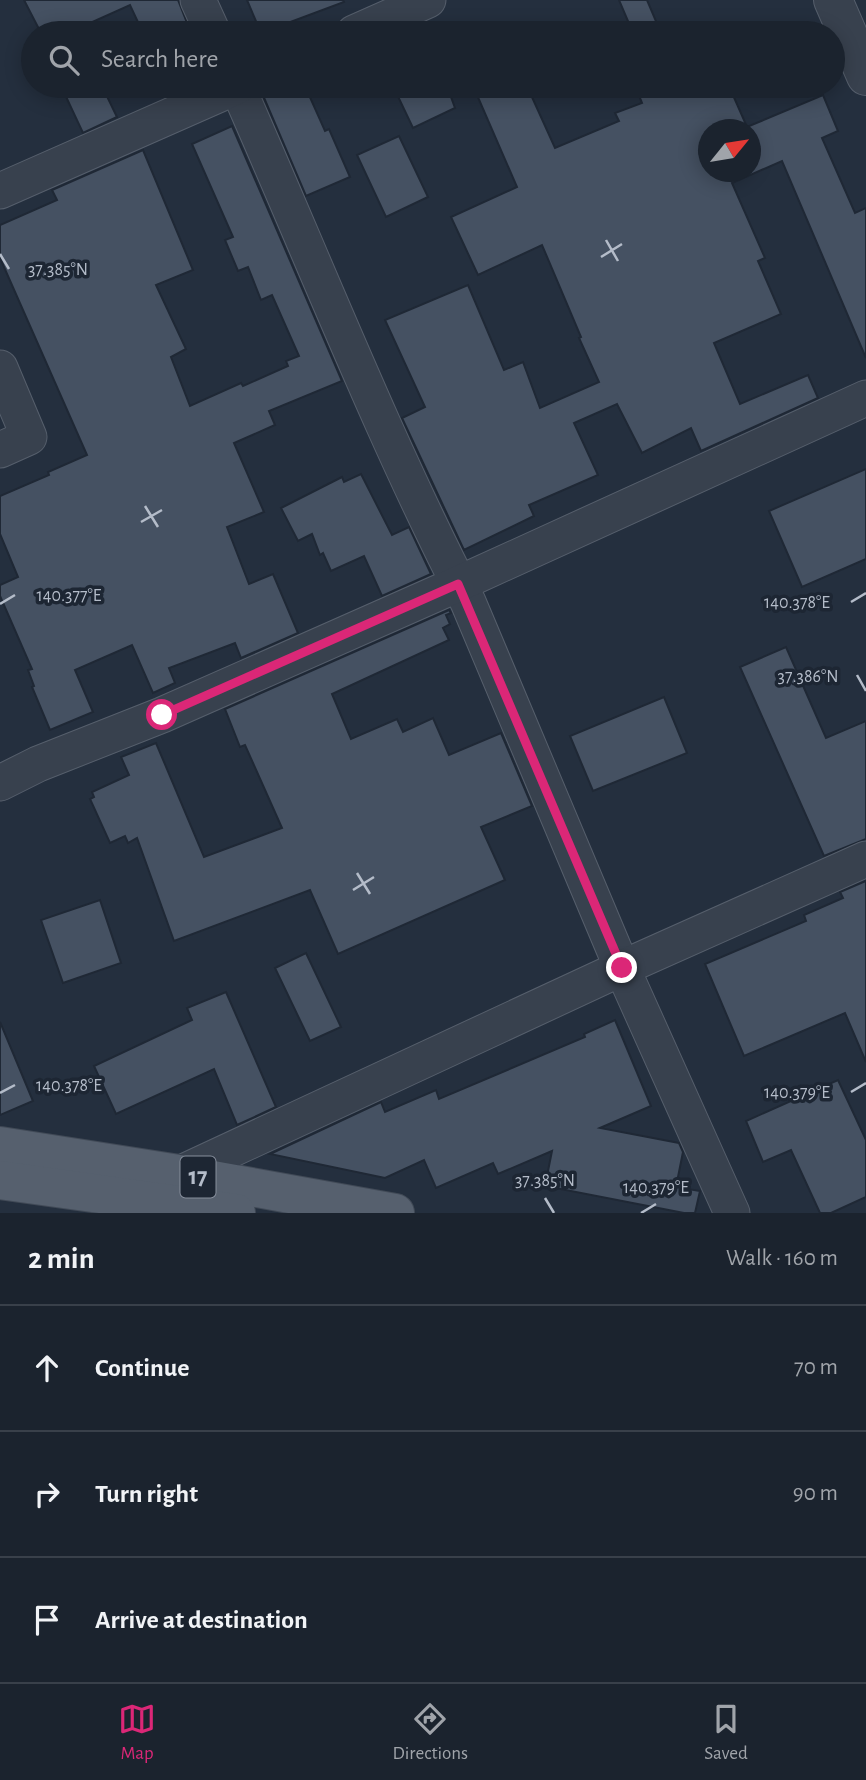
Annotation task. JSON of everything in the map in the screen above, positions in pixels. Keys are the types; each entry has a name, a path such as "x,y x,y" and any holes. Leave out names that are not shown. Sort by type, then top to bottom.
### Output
{"main road":[{"name":"17","path":"0,1146 179,1174 395,1213"},
{"name":"17","path":"0,1180 131,1205 236,1213"}],"street":[{"path":"198,0 208,21"},
{"path":"381,21 428,0"},
{"path":"832,0 841,21"},
{"path":"845,29 866,76"},
{"path":"0,191 210,98"},
{"path":"242,98 378,412 458,584 622,968 732,1213"},
{"path":"0,368 29,437 0,450"},
{"path":"0,783 38,764 162,715 458,584 866,398"},
{"path":"179,1174 622,968 866,859"}],"building":[{"path":"24,0 178,0 186,21 137,21 130,5 94,21 35,21"},
{"path":"247,0 344,2 293,21 256,21"},
{"path":"619,0 647,0 656,21 628,21"},
{"path":"67,98 108,98 117,117 83,133"},
{"path":"264,98 310,98 325,131 329,129 350,177 306,196"},
{"path":"399,98 451,98 455,108 413,128"},
{"path":"478,98 532,98 555,148 619,121 615,113 642,103 640,98 734,98 743,119 698,119 698,182 734,182 732,183 765,258 758,261 781,314 714,343 740,404 808,375 818,398 701,451 691,428 642,453 617,404 574,423 598,475 529,505 534,516 464,550 402,418 425,407 385,320 468,285 504,370 523,362 540,408 599,382 542,245 478,275 451,217 517,187"},
{"path":"816,98 824,98 838,131 822,138 855,213 866,208 866,358 782,161 761,170 761,121"},
{"path":"232,126 342,381 269,411 275,425 234,443 264,512 227,527 249,584 273,574 298,633 241,658 235,643 169,668 175,683 153,693 132,645 75,670 93,712 50,730 32,687 34,686 28,670 32,669 0,596 0,585 18,577 0,534 0,496 87,455 0,258 0,225 57,200 52,190 143,150 193,270 156,285 186,349 171,357 190,406 241,383 243,386 288,366 286,361 299,356 272,295 261,300 248,267 238,271 225,240 233,237 192,144"},
{"path":"399,136 428,197 386,217 357,155"},
{"path":"866,469 866,559 802,587 769,511"},
{"path":"361,474 392,535 409,527 431,574 382,596 364,556 331,571 323,553 320,555 312,534 298,541 281,508 342,477 344,482"},
{"path":"449,610 451,613 446,615 450,624 443,628 449,640 332,694 351,739 397,719 403,732 433,718 449,755 501,733 532,806 481,827 505,880 338,954 310,890 174,941 137,838 128,843 125,836 110,843 90,799 94,797 92,792 129,775 121,757 156,743 204,857 282,828 245,745 240,747 225,709"},
{"path":"786,647 826,738 866,721 866,839 824,856 740,667"},
{"path":"664,697 687,753 593,791 570,736"},
{"path":"866,881 866,1062 845,1013 744,1056 705,964 806,921 804,915 843,898 840,892"},
{"path":"100,900 121,963 63,983 41,920"},
{"path":"306,953 341,1027 310,1041 275,968"},
{"path":"226,992 276,1107 237,1125 214,1069 116,1114 94,1066 192,1020 187,1008"},
{"path":"615,1020 651,1106 600,1128 679,1143 683,1152 676,1187 700,1191 695,1213 545,1186 552,1151 498,1174 493,1163 436,1188 424,1160 385,1178 270,1154 381,1102 385,1112 436,1090 439,1099 585,1037 584,1034"},
{"path":"0,1022 33,1101 0,1115"},
{"path":"838,1080 866,1140 866,1197 831,1213 820,1213 791,1150 763,1162 746,1121"}],"route":[{"path":"162,715 458,584 622,968"}]}
